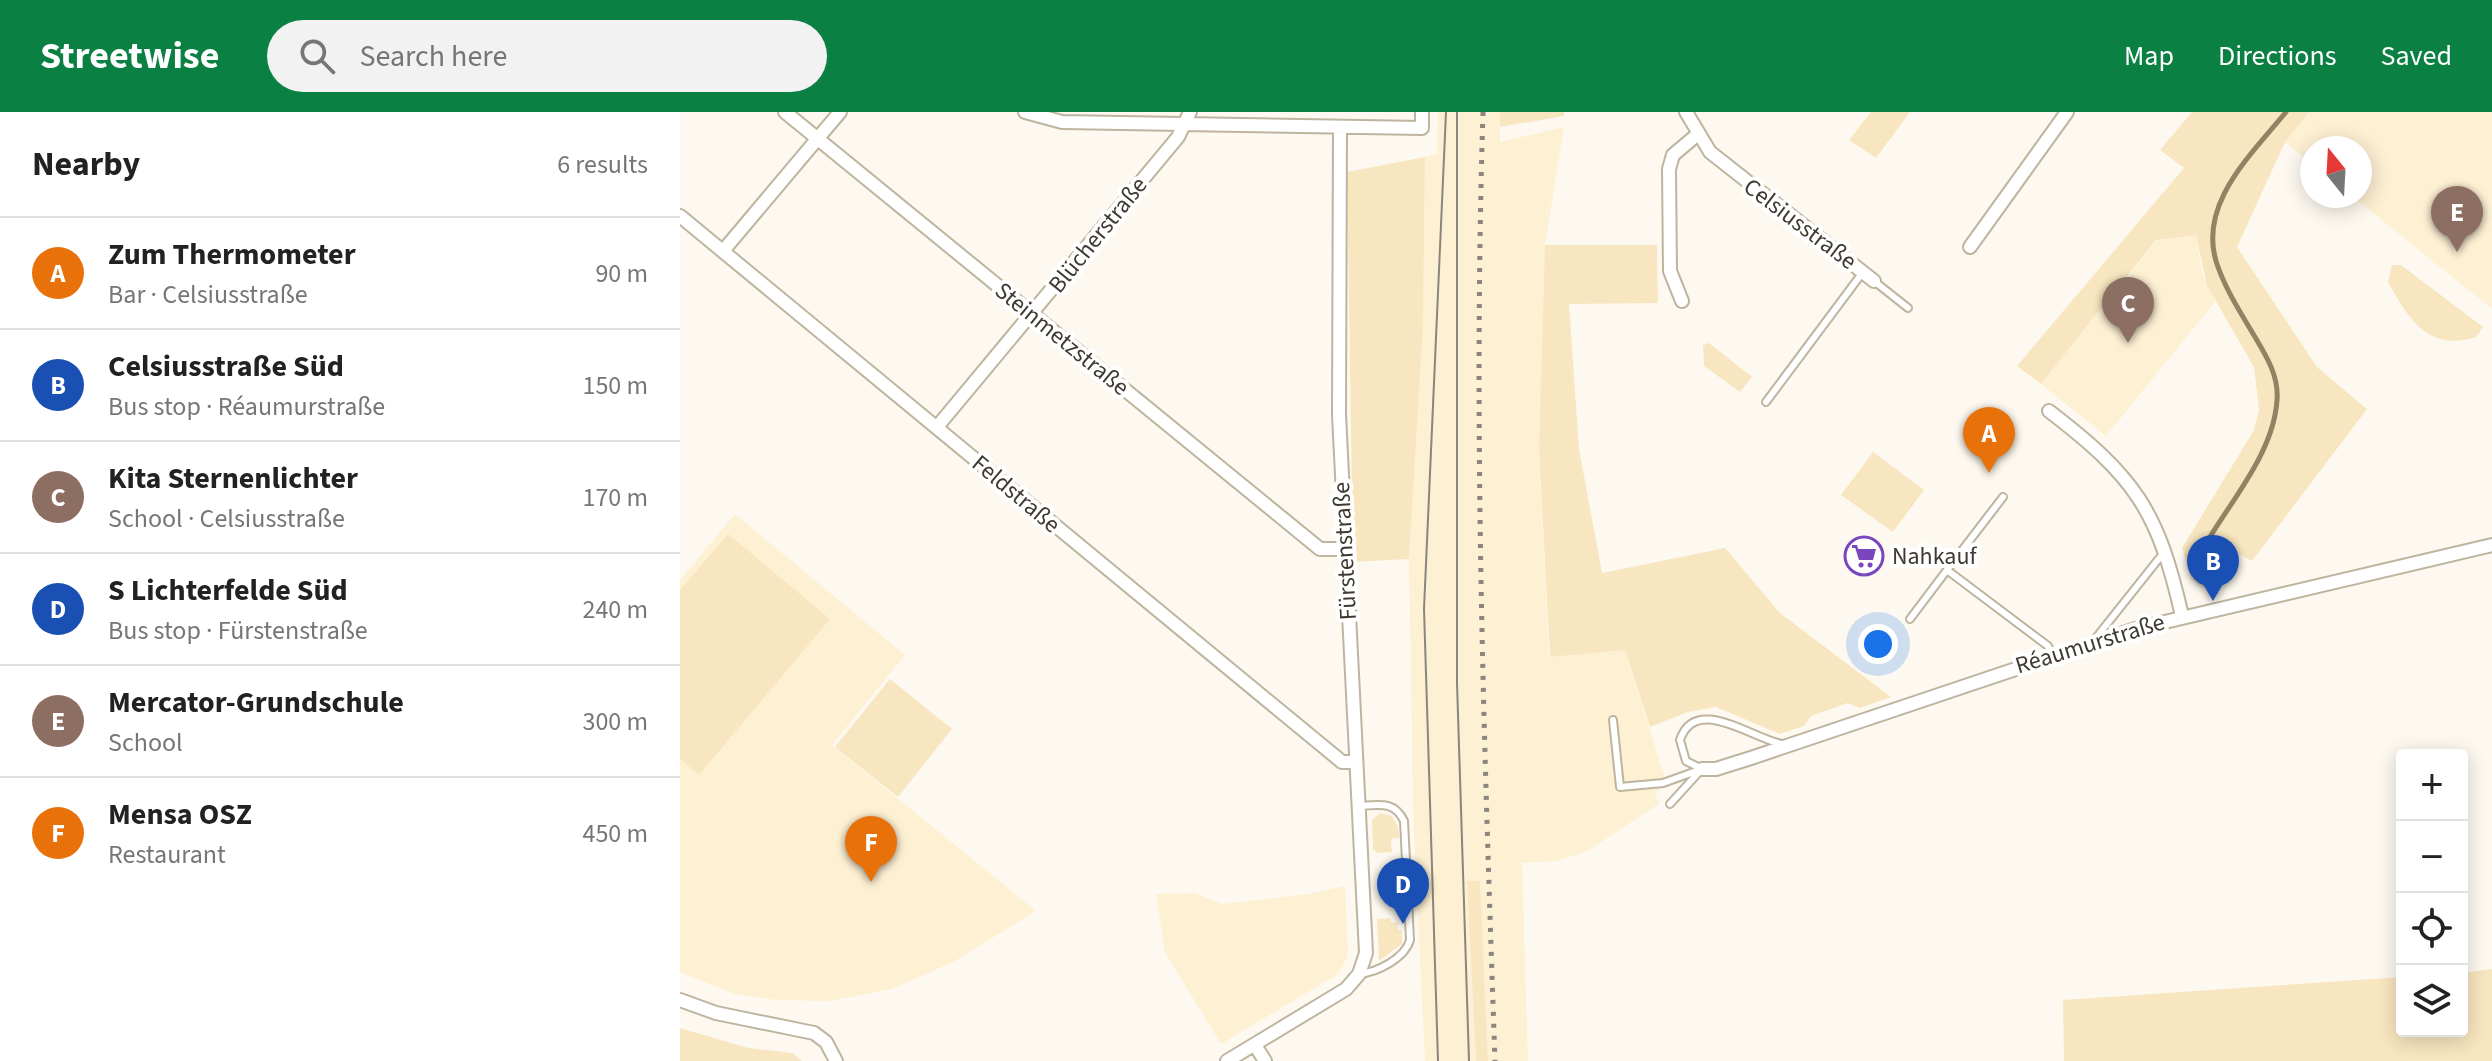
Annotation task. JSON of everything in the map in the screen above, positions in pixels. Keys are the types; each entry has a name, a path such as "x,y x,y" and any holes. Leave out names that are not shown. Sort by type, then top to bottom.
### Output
{"street":[{"name":"Steinmetzstraße","path":"785,112 1320,549 1345,549"},
{"path":"723,251 840,112"},
{"path":"1025,112 1062,122 1189,118 1340,128 1422,128 1422,112"},
{"name":"Celsiusstraße","path":"1686,112 1710,152 1868,277"},
{"path":"1970,247 2067,112"},
{"name":"Blücherstraße","path":"937,427 1032,315 1189,118"},
{"name":"Fürstenstraße","path":"1340,128 1339,415 1366,953 1362,974"},
{"path":"1682,301 1670,271 1669,169 1673,155 1698,134"},
{"name":"Feldstraße","path":"680,216 1342,762 1356,762"},
{"path":"2049,411 2093,445 2125,476 2154,520 2182,616"},
{"name":"Réaumurstraße","path":"1702,769 1716,769 2052,655 2182,616 2492,545"},
{"path":"1227,1061 1339,994 1362,974"},
{"path":"680,1000 716,1013 814,1033 826,1042 836,1061"},
{"path":"1255,1045 1265,1061"}],"lane":[{"name":"Celsiusstraße","path":"1868,277 1908,308"},
{"path":"1766,402 1868,277"},
{"path":"1910,619 2003,497"},
{"path":"2093,642 2165,551"},
{"path":"1947,570 2048,646 2052,655"},
{"path":"1702,769 1686,761 1680,740 1686,728 1704,719 1716,719 1758,738 1787,745"},
{"path":"1613,720 1620,787 1663,783 1702,769"},
{"path":"1670,804 1702,769"},
{"path":"1358,806 1389,804 1399,810 1404,821 1409,912 1409,946 1403,953 1362,974"}],"shaded area":[{"path":"1438,112 1500,112 1500,142 1564,127 1545,245 1539,448 1549,657 1625,650 1667,785 1655,793 1659,804 1586,852 1556,861 1522,863 1528,1061 1488,1061 1480,881 1467,881 1476,1061 1425,1061 1413,809 1409,559 1423,325 1425,157 1437,154"},
{"path":"1500,112 1564,112 1564,116 1500,127"},
{"path":"1871,112 1910,112 1876,158 1849,140"},
{"path":"2192,112 2309,112 2285,142 2237,247 2317,367 2367,409 2252,561 2230,549 2211,586 2203,588 2191,579 2182,548 2254,430 2259,410 2254,367 2207,286 2196,235 2156,240 2041,384 2017,366 2184,168 2160,150"},
{"path":"2309,112 2492,112 2492,309 2367,208 2372,208 2372,136 2300,136 2300,154 2285,142"},
{"path":"1425,157 1423,325 1409,559 1353,562 1347,172"},
{"path":"2196,235 2202,273 2215,302 2106,436 2041,384 2157,240"},
{"path":"1545,245 1657,245 1658,303 1569,304 1579,449 1602,573 1725,548 1780,613 1891,697 1860,708 1848,703 1811,716 1804,726 1780,734 1716,707 1688,712 1650,727 1625,650 1550,657 1539,448"},
{"path":"2392,265 2401,265 2483,327 2476,337 2460,341 2445,340 2422,329 2404,309 2388,282"},
{"path":"1709,343 1752,377 1740,392 1704,366 1703,345"},
{"path":"1873,452 1924,490 1893,532 1841,495"},
{"path":"735,514 905,655 832,745 1036,911 955,961 892,989 829,1001 777,1000 734,994 680,972 680,580"},
{"path":"728,534 830,619 699,775 680,759 680,590"},
{"path":"890,679 952,729 898,797 835,747"},
{"path":"1380,813 1392,816 1398,827 1399,838 1391,839 1392,852 1377,853 1373,849 1372,820"},
{"path":"1467,881 1480,881 1488,1061 1476,1061"},
{"path":"1345,886 1348,956 1338,974 1221,1044 1165,952 1156,894 1195,893 1223,904 1309,894"},
{"path":"1390,918 1391,922 1397,923 1398,930 1402,930 1402,944 1379,961 1377,919"},
{"path":"2492,969 2492,1061 2064,1061 2063,1000 2396,977 2396,1037 2468,1037 2468,972"},
{"path":"680,1028 748,1048 793,1053 802,1061 680,1061"}],"waterway":[{"path":"2210,537 2261,455 2269,437 2277,400 2274,375 2268,360 2218,267 2213,245 2214,223 2230,183 2286,112"}],"tram line":[{"path":"1438,1061 1424,609 1446,112"},
{"path":"1457,112 1457,683 1469,1061"}],"railway":[{"path":"1483,112 1480,468 1495,1061"}],"place":[{"name":"Mercator-Grundschule","path":"2457,252"},
{"name":"Kita Sternenlichter","path":"2128,343"},
{"name":"Zum Thermometer","path":"1989,473"},
{"name":"Nahkauf","path":"1864,556"},
{"name":"Celsiusstraße Süd","path":"2213,601"},
{"name":"Mensa OSZ","path":"871,882"},
{"name":"S Lichterfelde Süd","path":"1403,924"}]}
